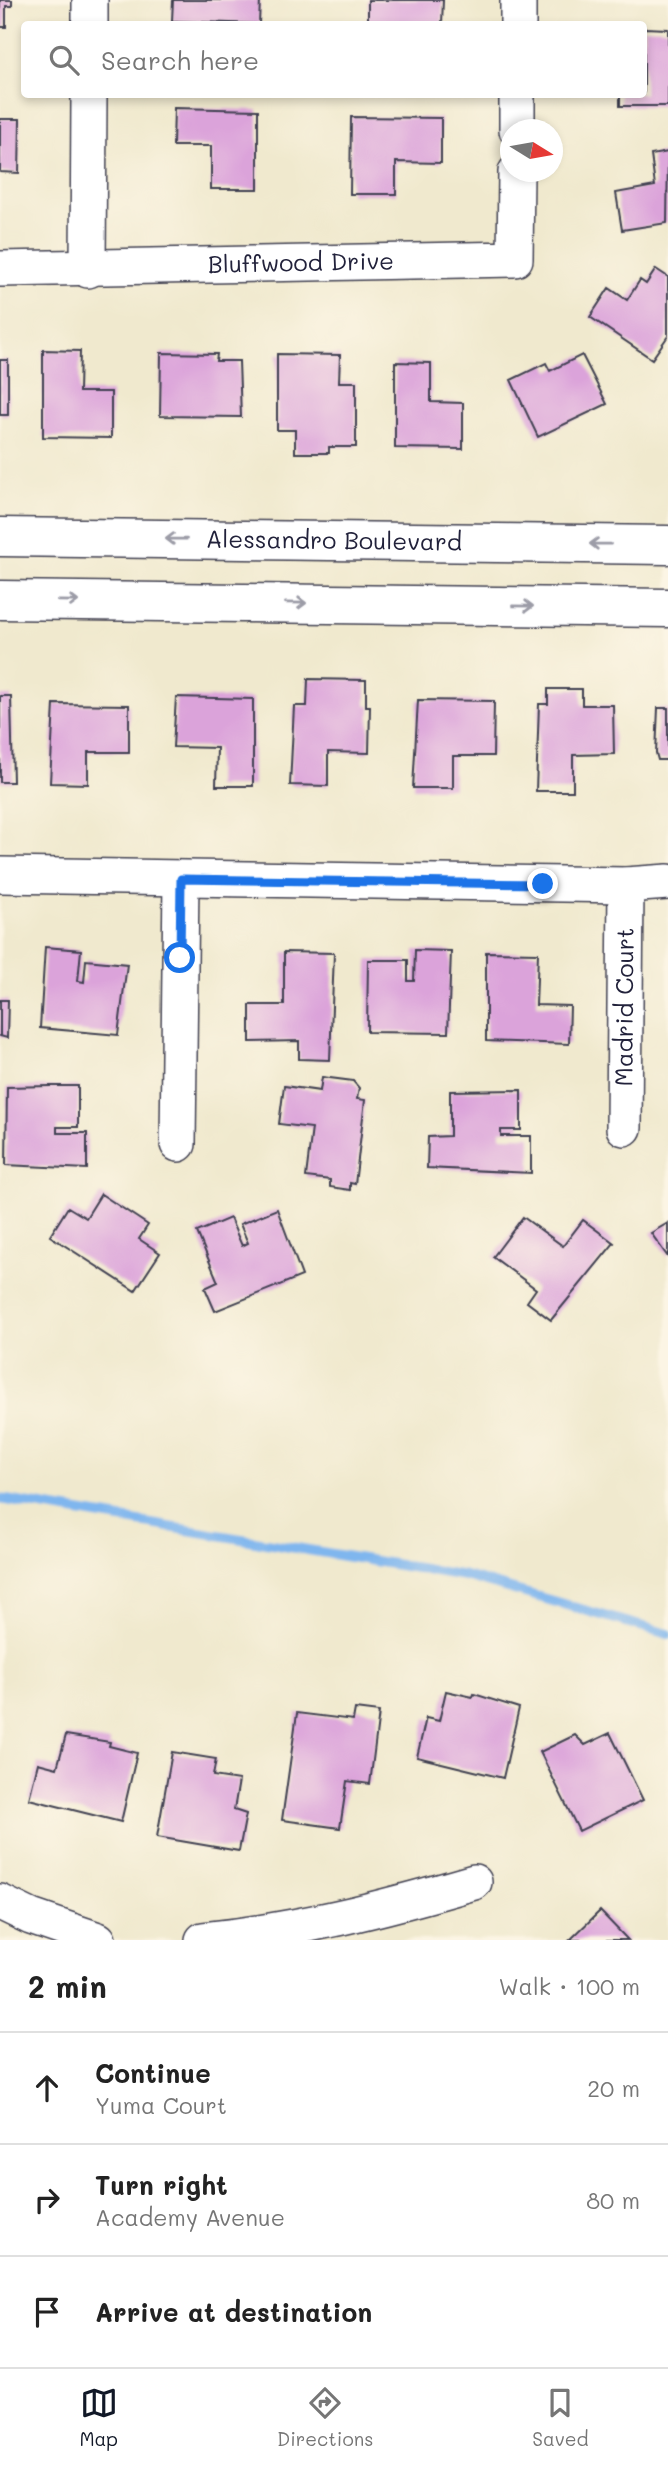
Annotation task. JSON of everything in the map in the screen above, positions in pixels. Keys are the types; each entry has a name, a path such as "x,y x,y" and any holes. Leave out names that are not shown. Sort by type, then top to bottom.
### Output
{"main road":[{"name":"Alessandro Boulevard","path":"0,537 668,545"},
{"path":"0,600 668,608"}],"street":[{"path":"90,0 90,21"},
{"path":"517,21 518,0"},
{"path":"88,270 89,98"},
{"path":"517,98 517,119"},
{"name":"Bluffwood Drive","path":"0,269 88,270 515,259 516,182"},
{"path":"0,875 626,885 668,882"},
{"path":"178,1144 181,879"},
{"name":"Madrid Court","path":"624,1128 626,885"},
{"path":"203,1940 243,1936 376,1911 474,1882"},
{"path":"0,1902 31,1917 98,1940"}],"building":[{"path":"0,0 12,0 12,6 6,6 6,27 0,27"},
{"path":"173,0 260,0 259,21 172,21"},
{"path":"368,0 443,0 442,21 368,21"},
{"path":"647,28 668,29 668,106 620,106 620,98 647,98"},
{"path":"174,108 258,110 258,189 211,189 211,146 173,146"},
{"path":"351,117 441,118 441,163 396,162 396,194 350,194"},
{"path":"0,119 20,119 19,173 0,172"},
{"path":"668,152 667,223 622,230 616,193 655,186 651,155"},
{"path":"656,269 668,277 668,336 652,359 590,317 609,288 627,300 640,280 646,284"},
{"path":"43,350 80,351 79,392 111,392 111,438 43,437"},
{"path":"161,353 217,354 216,361 239,361 241,417 160,416"},
{"path":"277,354 340,355 339,382 356,382 356,447 329,447 329,453 295,453 295,430 277,430"},
{"path":"582,355 607,404 538,437 511,380 546,363 550,371"},
{"path":"0,360 8,360 8,415 0,415"},
{"path":"395,362 431,363 431,402 463,403 463,449 395,448"},
{"path":"308,679 366,680 366,706 370,706 369,753 328,752 328,786 290,785 294,706 307,706"},
{"path":"548,689 582,689 582,705 613,705 614,754 573,755 573,791 536,791 539,704 548,704"},
{"path":"0,696 11,696 13,782 0,782"},
{"path":"176,697 253,699 253,786 216,786 217,748 173,747"},
{"path":"418,700 494,701 493,756 453,756 453,788 413,788"},
{"path":"54,704 129,705 129,752 88,752 88,784 50,783"},
{"path":"658,708 668,708 668,760 658,760 656,753"},
{"path":"45,947 81,950 78,981 84,982 86,960 127,964 118,1035 40,1028"},
{"path":"415,950 451,951 448,1033 367,1032 368,960 408,960 408,981 414,981"},
{"path":"284,952 334,953 330,1060 299,1059 299,1041 250,1042 250,1005 284,1005"},
{"path":"486,952 538,953 536,1005 570,1006 569,1044 486,1041"},
{"path":"0,1000 8,1000 7,1038 0,1036"},
{"path":"322,1077 353,1081 359,1088 357,1099 365,1100 355,1184 350,1183 350,1190 330,1187 330,1180 306,1177 312,1128 279,1124 284,1086 320,1091"},
{"path":"78,1086 78,1127 57,1127 57,1133 87,1133 87,1169 6,1165 7,1087"},
{"path":"521,1090 521,1130 501,1130 501,1136 531,1136 531,1173 427,1168 428,1137 450,1136 450,1091"},
{"path":"101,1194 148,1225 139,1239 160,1253 135,1291 50,1236 68,1207 86,1218"},
{"path":"277,1209 302,1276 215,1311 205,1288 218,1282 197,1232 230,1218 242,1246 248,1243 240,1224"},
{"path":"523,1217 563,1246 583,1220 614,1243 551,1320 527,1302 536,1289 493,1257"},
{"path":"668,1223 668,1257 651,1233"},
{"path":"446,1691 473,1697 474,1694 519,1708 503,1778 417,1757 426,1718 439,1721"},
{"path":"355,1709 379,1712 370,1784 347,1781 340,1828 282,1820 297,1713 353,1720"},
{"path":"610,1733 643,1800 579,1831 540,1752 575,1735 585,1745"},
{"path":"66,1735 110,1742 109,1746 137,1753 121,1822 29,1799 38,1763 57,1768"},
{"path":"172,1752 216,1759 213,1776 239,1780 234,1810 246,1814 239,1851 157,1837"},
{"path":"600,1911 628,1940 570,1940"}],"waterway":[{"path":"0,1499 465,1576 668,1634"}],"route":[{"path":"180,958 181,879 543,884"}]}
